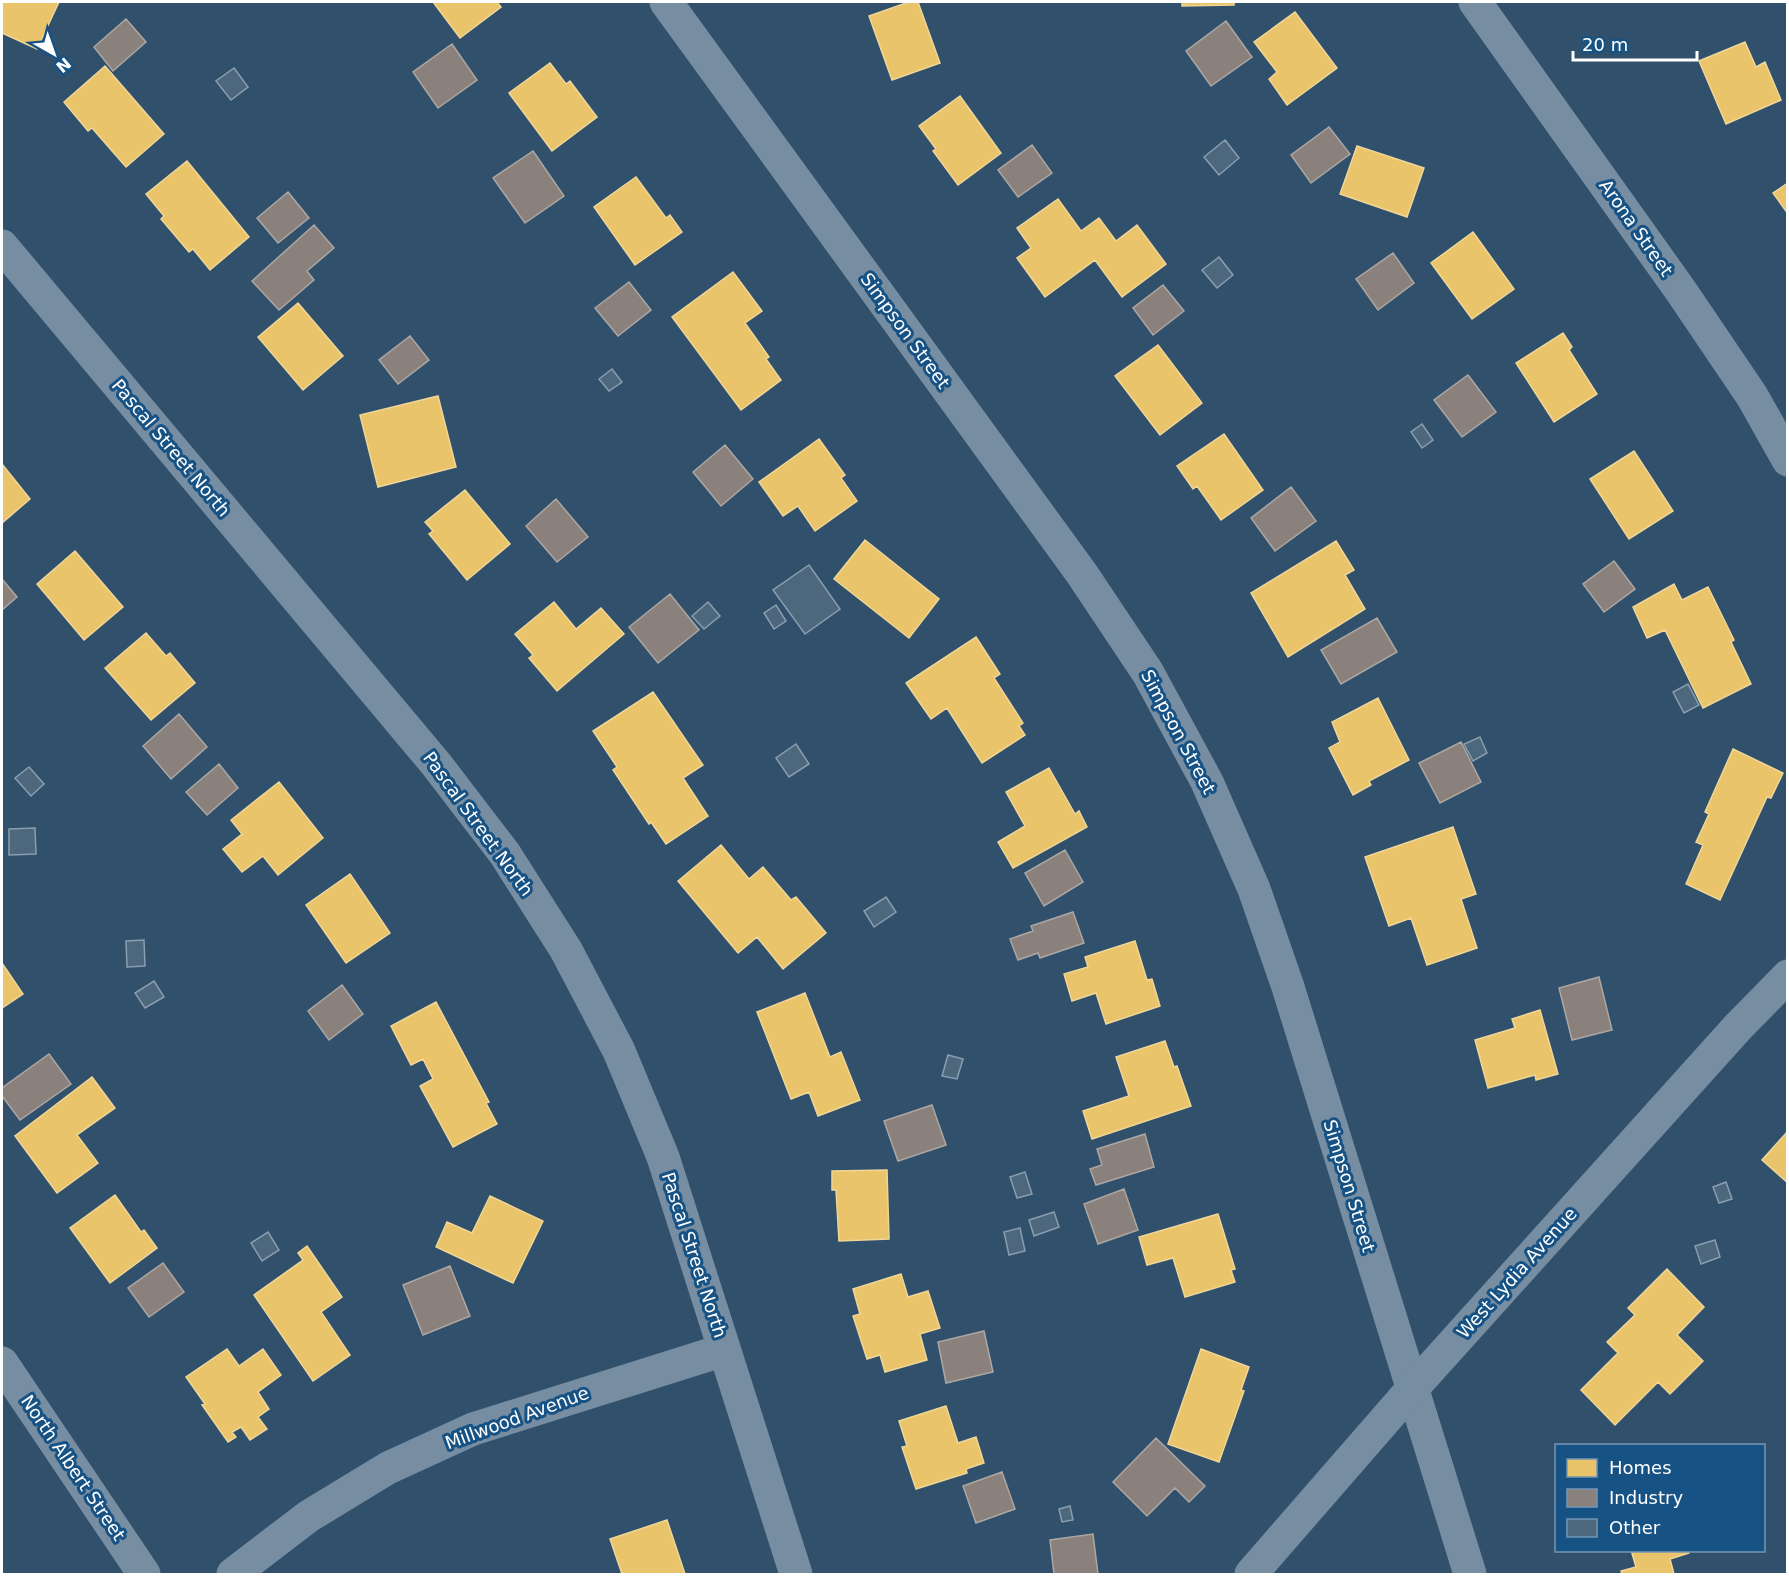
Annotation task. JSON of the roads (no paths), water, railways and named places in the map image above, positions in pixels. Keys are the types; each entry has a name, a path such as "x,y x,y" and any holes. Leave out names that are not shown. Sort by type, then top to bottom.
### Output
{"street":[{"name":"Simpson Street","path":"666,2 1082,574 1148,674 1201,772 1254,889 1288,987 1470,1575"},
{"name":"Arona Street","path":"1475,2 1681,291 1752,396 1788,460"},
{"name":"Pascal Street North","path":"2,246 436,764 505,854 566,950 619,1051 663,1156 796,1575"},
{"name":"West Lydia Avenue","path":"1251,1575 1413,1389 1730,1035 1788,976"},
{"name":"Millwood Avenue","path":"234,1575 309,1516 399,1463 473,1430 724,1350"},
{"name":"North Albert Street","path":"2,1363 144,1575"}]}
